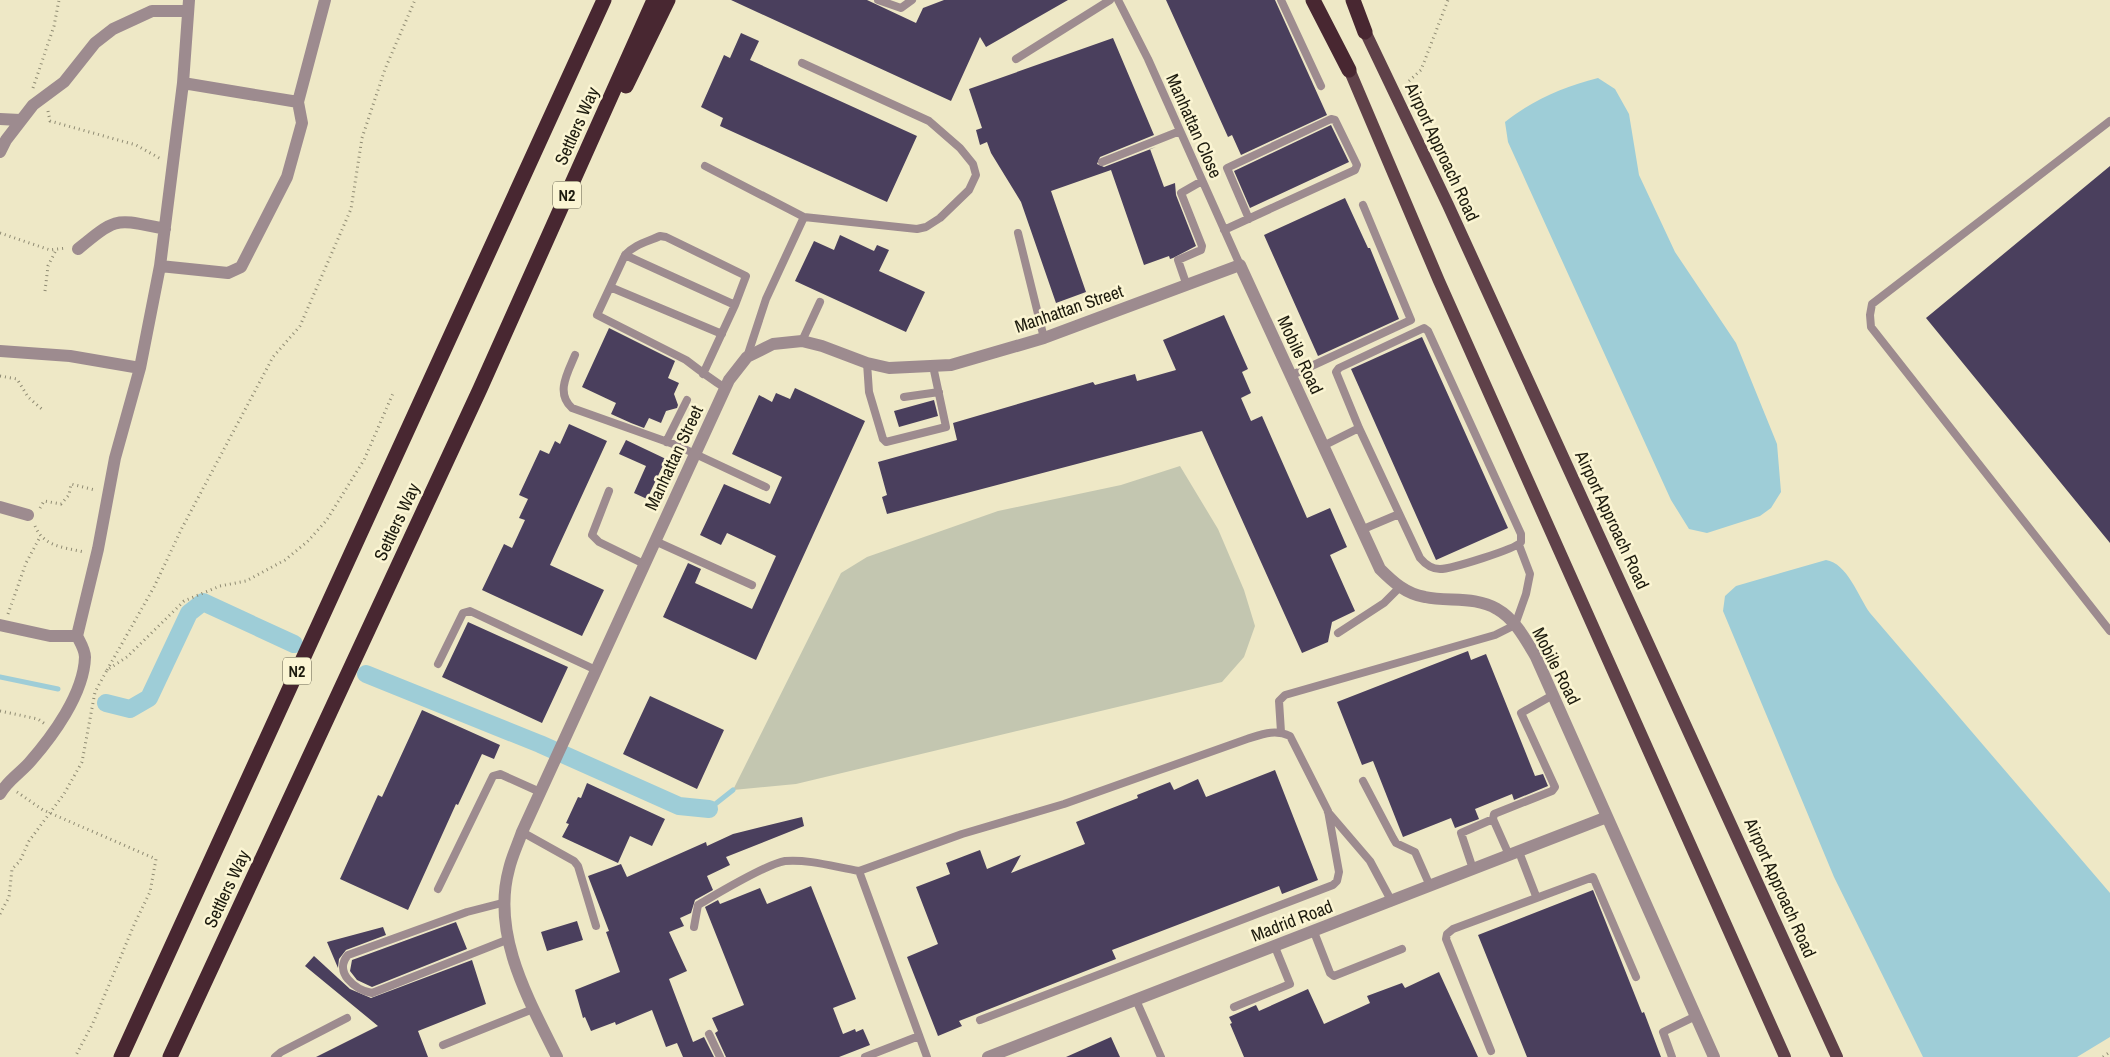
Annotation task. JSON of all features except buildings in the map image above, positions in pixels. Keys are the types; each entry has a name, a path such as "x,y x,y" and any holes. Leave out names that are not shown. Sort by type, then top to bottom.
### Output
{"highway":[{"name":"Settlers Way","path":"121,1057 604,0"},
{"name":"Settlers Way","path":"170,1057 480,389 654,0"},
{"path":"480,389 668,0"},
{"path":"1313,0 1349,70"},
{"path":"1351,0 1365,32"}],"main road":[{"path":"1319,0 1439,281 1785,1057"},
{"name":"Airport Approach Road","path":"1365,32 1636,613 1837,1057"}],"street":[{"path":"160,266 228,273 241,267 287,177 302,123 298,102 325,0"},
{"path":"0,152 20,120 33,105 64,82 96,43 113,29 152,11 188,6 182,83 160,266 140,368 108,493 97,554 77,636 85,657 81,679 55,731 28,764 2,786"},
{"path":"182,83 298,102"},
{"path":"0,119 20,120"},
{"path":"78,249 103,228 115,222 128,222 165,229"},
{"name":"Manhattan Street","path":"557,1057 520,982 509,939 506,902 509,870 522,832 725,388 747,357 773,344 802,341 822,346 867,363 889,368 951,365 1044,338 1240,265"},
{"name":"Mobile Road","path":"1240,265 1380,569 1400,587 1425,597 1466,600 1497,608 1515,625 1536,657 1714,1057"},
{"path":"0,351 70,356 140,368"},
{"path":"0,507 28,515"},
{"path":"2,626 50,636 77,636"},
{"name":"Madrid Road","path":"988,1057 1392,902 1607,816"}],"lane":[{"path":"878,0 901,8 912,0"},
{"path":"1016,58 1110,0"},
{"name":"Manhattan Close","path":"1118,0 1148,59 1240,265"},
{"path":"1281,0 1321,86"},
{"path":"705,166 804,217 917,229 926,227 940,218 969,190 976,171 960,148 929,121 802,63"},
{"path":"1224,230 1249,219 1357,169 1357,165 1335,120 1331,119 1227,168 1249,219"},
{"path":"2110,121 1872,304 1870,314 1871,327 2110,631"},
{"path":"1102,162 1180,131"},
{"path":"1187,286 1178,260 1201,250 1202,246 1181,193 1202,181"},
{"path":"1290,376 1411,320 1363,205"},
{"path":"747,357 766,299 804,217"},
{"path":"1018,233 1044,338"},
{"path":"704,374 746,276 666,237 660,236 652,241 638,244 625,255 597,315 686,360 704,374 725,388"},
{"path":"625,255 735,305"},
{"path":"610,287 722,334"},
{"path":"802,341 820,302"},
{"path":"1281,732 1279,701 1285,695 1495,635 1515,625 1526,594 1530,574 1519,545 1521,534 1427,329 1337,370 1359,428 1420,558 1432,567 1440,569 1519,545"},
{"path":"575,355 562,388 563,396 569,405 632,431 695,453 766,487"},
{"path":"867,363 869,392 883,439 886,442 945,429 946,425 933,366"},
{"path":"904,397 939,392"},
{"path":"666,442 687,400"},
{"path":"1322,446 1359,428"},
{"path":"609,491 592,535 599,542 644,564"},
{"path":"1361,530 1399,514"},
{"path":"655,541 752,585"},
{"path":"1338,633 1384,603 1400,587"},
{"path":"438,664 463,613 470,611 596,670"},
{"path":"1473,869 1461,833 1493,819 1497,812 1554,789 1554,785 1521,713 1553,695"},
{"path":"694,927 698,905 758,872 784,862 815,863 859,871 962,834 1064,804 1270,732 1281,732 1294,740 1328,811 1370,861 1392,902"},
{"path":"438,889 493,776 500,774 540,792"},
{"path":"1363,781 1393,838 1396,842 1415,852 1430,886"},
{"path":"980,1020 1333,885 1338,880 1339,872 1328,811"},
{"path":"1493,819 1536,896"},
{"path":"522,832 578,866 596,926"},
{"path":"859,871 927,1057"},
{"path":"1491,1051 1446,939 1447,934 1453,929 1590,877 1596,879 1636,977"},
{"path":"506,902 467,912 348,955 343,961 342,968 347,978 357,988 372,993 509,939"},
{"path":"1314,932 1330,973 1334,976 1402,949"},
{"path":"1234,1007 1290,984 1275,947"},
{"path":"1136,1000 1161,1057"},
{"path":"443,1044 533,1009"},
{"path":"1672,1057 1663,1032 1696,1016"},
{"path":"275,1057 281,1052 347,1018"},
{"path":"709,1034 720,1057"},
{"path":"865,1057 919,1036"}],"path":[{"path":"33,105 33,88 54,26 59,0"},
{"path":"0,914 9,897 12,868 20,861 29,841 50,813 82,762 95,692 154,587 182,528 273,357 300,326 351,209 362,138 385,69 415,0"},
{"path":"1409,80 1421,70 1448,0"},
{"path":"44,97 50,121 136,144 154,156 173,163"},
{"path":"0,233 38,247 78,249"},
{"path":"45,291 48,266 56,249"},
{"path":"0,376 17,379 28,397 44,411"},
{"path":"107,670 127,656 184,601 220,586 246,581 285,560 307,542 326,521 359,468 394,390"},
{"path":"97,554 48,542 40,537 28,515 39,510 44,501 61,504 69,495 70,484 108,493"},
{"path":"2,626 26,563 40,537"},
{"path":"0,711 38,719 55,731"},
{"path":"2,786 50,813 156,859 150,892 134,925 93,1023 75,1057"},
{"path":"2103,1057 2110,1052"}],"green space":[{"path":"1180,466 1218,529 1244,590 1255,626 1244,657 1222,682 796,784 733,790 841,573 867,557 998,511 1121,485"}],"water":[{"path":"1598,78 1615,89 1629,114 1639,175 1675,252 1736,343 1777,444 1781,492 1771,508 1760,516 1707,533 1689,529 1671,500 1508,142 1505,122 1516,114 1549,95"},
{"path":"1826,560 1833,562 1846,574 1870,613 2110,893 2110,1037 2077,1057 1923,1057 1834,877 1723,611 1725,596 1736,586"}],"waterway":[{"path":"106,703 130,709 149,698 189,613 203,602 294,644"},
{"path":"366,674 540,744 679,806 709,809"},
{"path":"0,677 58,689"},
{"path":"709,809 733,790"}]}
